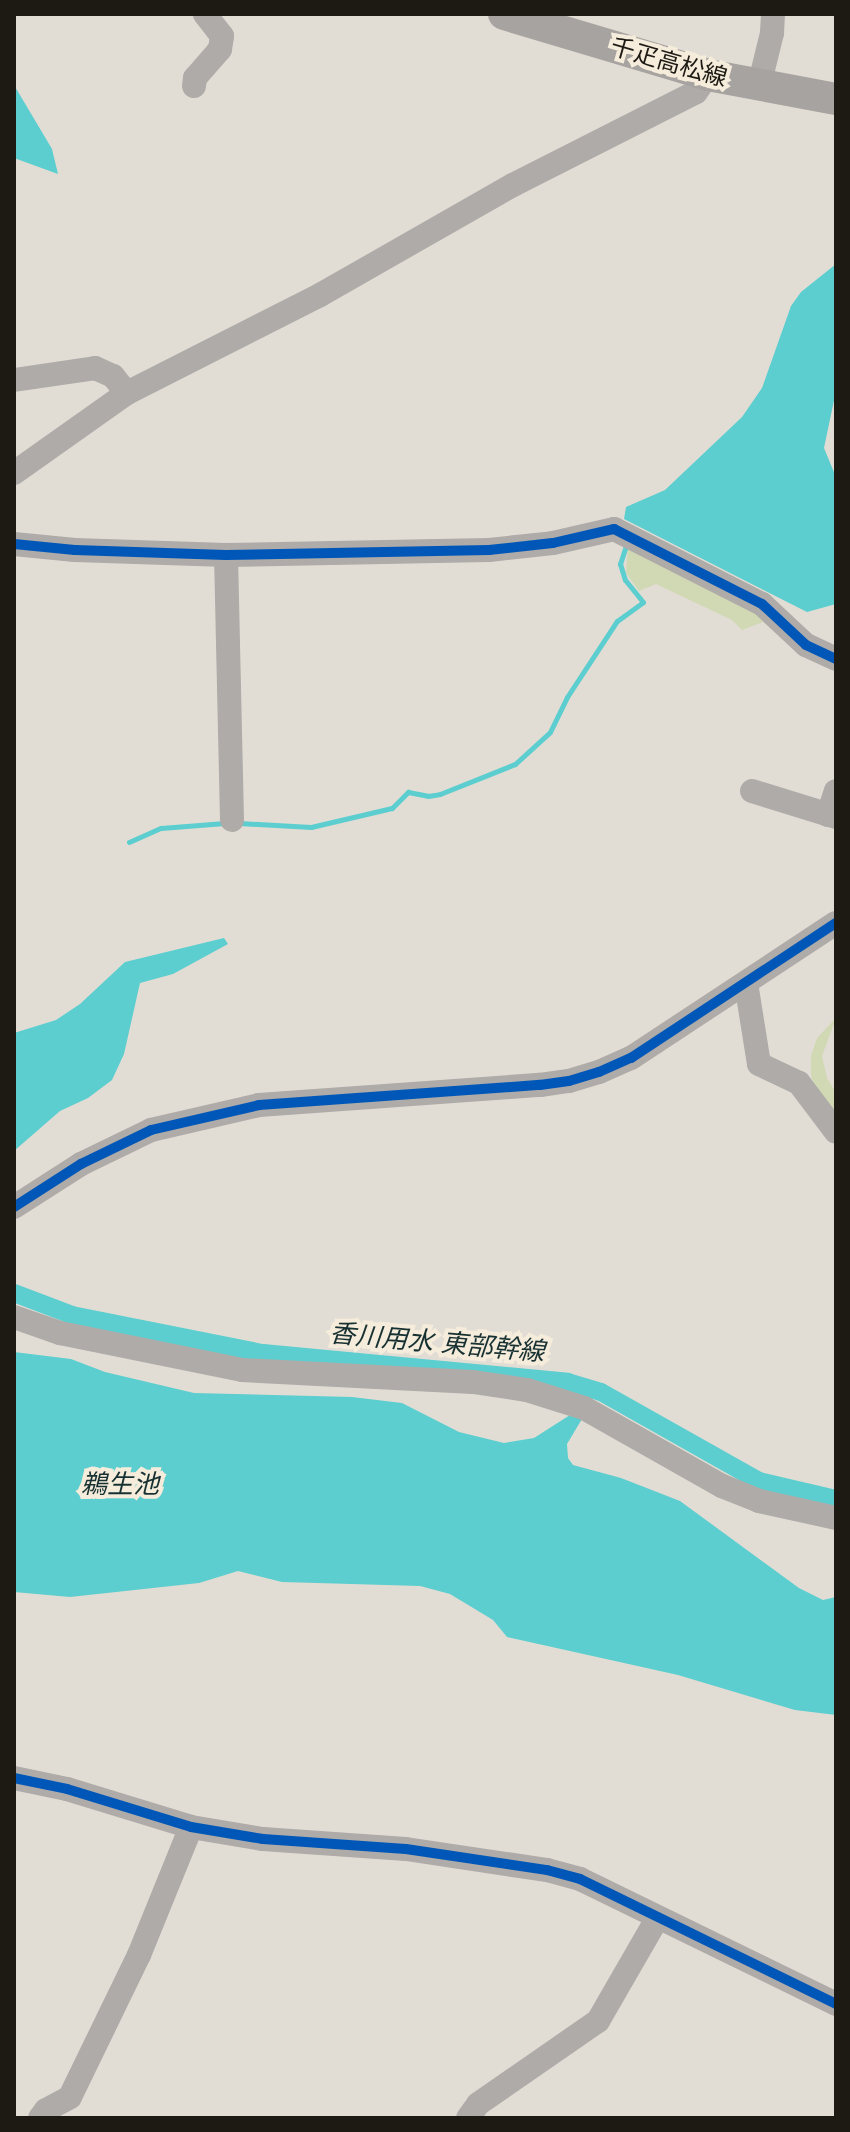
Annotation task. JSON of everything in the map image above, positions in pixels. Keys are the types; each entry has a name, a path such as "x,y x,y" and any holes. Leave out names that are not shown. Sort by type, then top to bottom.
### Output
{"main road":[{"name":"千疋高松線","path":"504,14 708,75 836,99"}],"street":[{"path":"194,86 195,78 220,49 222,36 205,14"},
{"path":"759,86 772,33 773,14"},
{"path":"14,473 127,393 320,295 513,185 696,92 708,75"},
{"path":"14,380 95,368 113,376 127,393"},
{"path":"14,544 75,550 226,555 489,550 553,543 614,529 762,604 806,645 836,659"},
{"path":"226,555 232,820"},
{"path":"752,791 832,816 836,791"},
{"path":"14,1207 81,1164 151,1130 259,1105 569,1081 631,1058 836,923"},
{"path":"746,983 759,1064 799,1083 836,1132"},
{"path":"14,1317 60,1333 242,1370 473,1382 527,1390 584,1408 722,1486 759,1501 836,1518"},
{"path":"14,1778 67,1789 191,1827 263,1839 406,1849 547,1870 580,1879 657,1919 802,1984 836,2004"},
{"path":"40,2118 46,2110 70,2097 139,1955 191,1827"},
{"path":"468,2118 478,2104 598,2021 657,1919"}],"green space":[{"path":"628,546 757,611 763,622 742,630 732,620 656,584 639,591 626,573"},
{"path":"836,1018 822,1056 827,1078 836,1093 836,1120 822,1105 811,1076 811,1056 817,1038"}],"water":[{"path":"14,85 52,149 58,174 14,158"},
{"path":"836,264 836,391 824,448 836,477 836,604 807,612 624,519 626,507 665,490 742,417 762,388 791,306 801,292"},
{"path":"224,938 228,944 173,974 140,983 124,1054 112,1080 88,1098 60,1111 14,1151 14,1033 56,1020 80,1004 125,962"},
{"name":"鵜生池","path":"14,1352 71,1359 105,1372 194,1393 352,1397 402,1403 459,1432 504,1443 534,1438 570,1415 582,1419 567,1444 568,1458 573,1465 621,1478 680,1501 799,1588 823,1600 836,1597 836,1715 795,1710 678,1675 507,1637 493,1620 450,1594 420,1586 282,1582 238,1571 199,1583 70,1597 14,1592"}],"waterway":[{"path":"239,823 311,827 392,808 408,792 428,796 440,794 515,764 550,732 567,697 617,621 643,602 625,580 620,564 627,542"},
{"path":"129,842 161,828 225,823"},
{"name":"香川用水 東部幹線","path":"14,1293 72,1315 263,1353 568,1382 601,1392 759,1481 836,1499"}],"cycle path":[{"path":"14,544 75,550 226,555 489,550 553,543 614,529 762,604 806,645 836,659"},
{"path":"14,1207 81,1164 151,1130 259,1105 540,1085 599,1072 631,1058 836,923"},
{"path":"14,1778 67,1789 191,1827 263,1839 406,1849 547,1870 580,1879 836,2004"}]}
